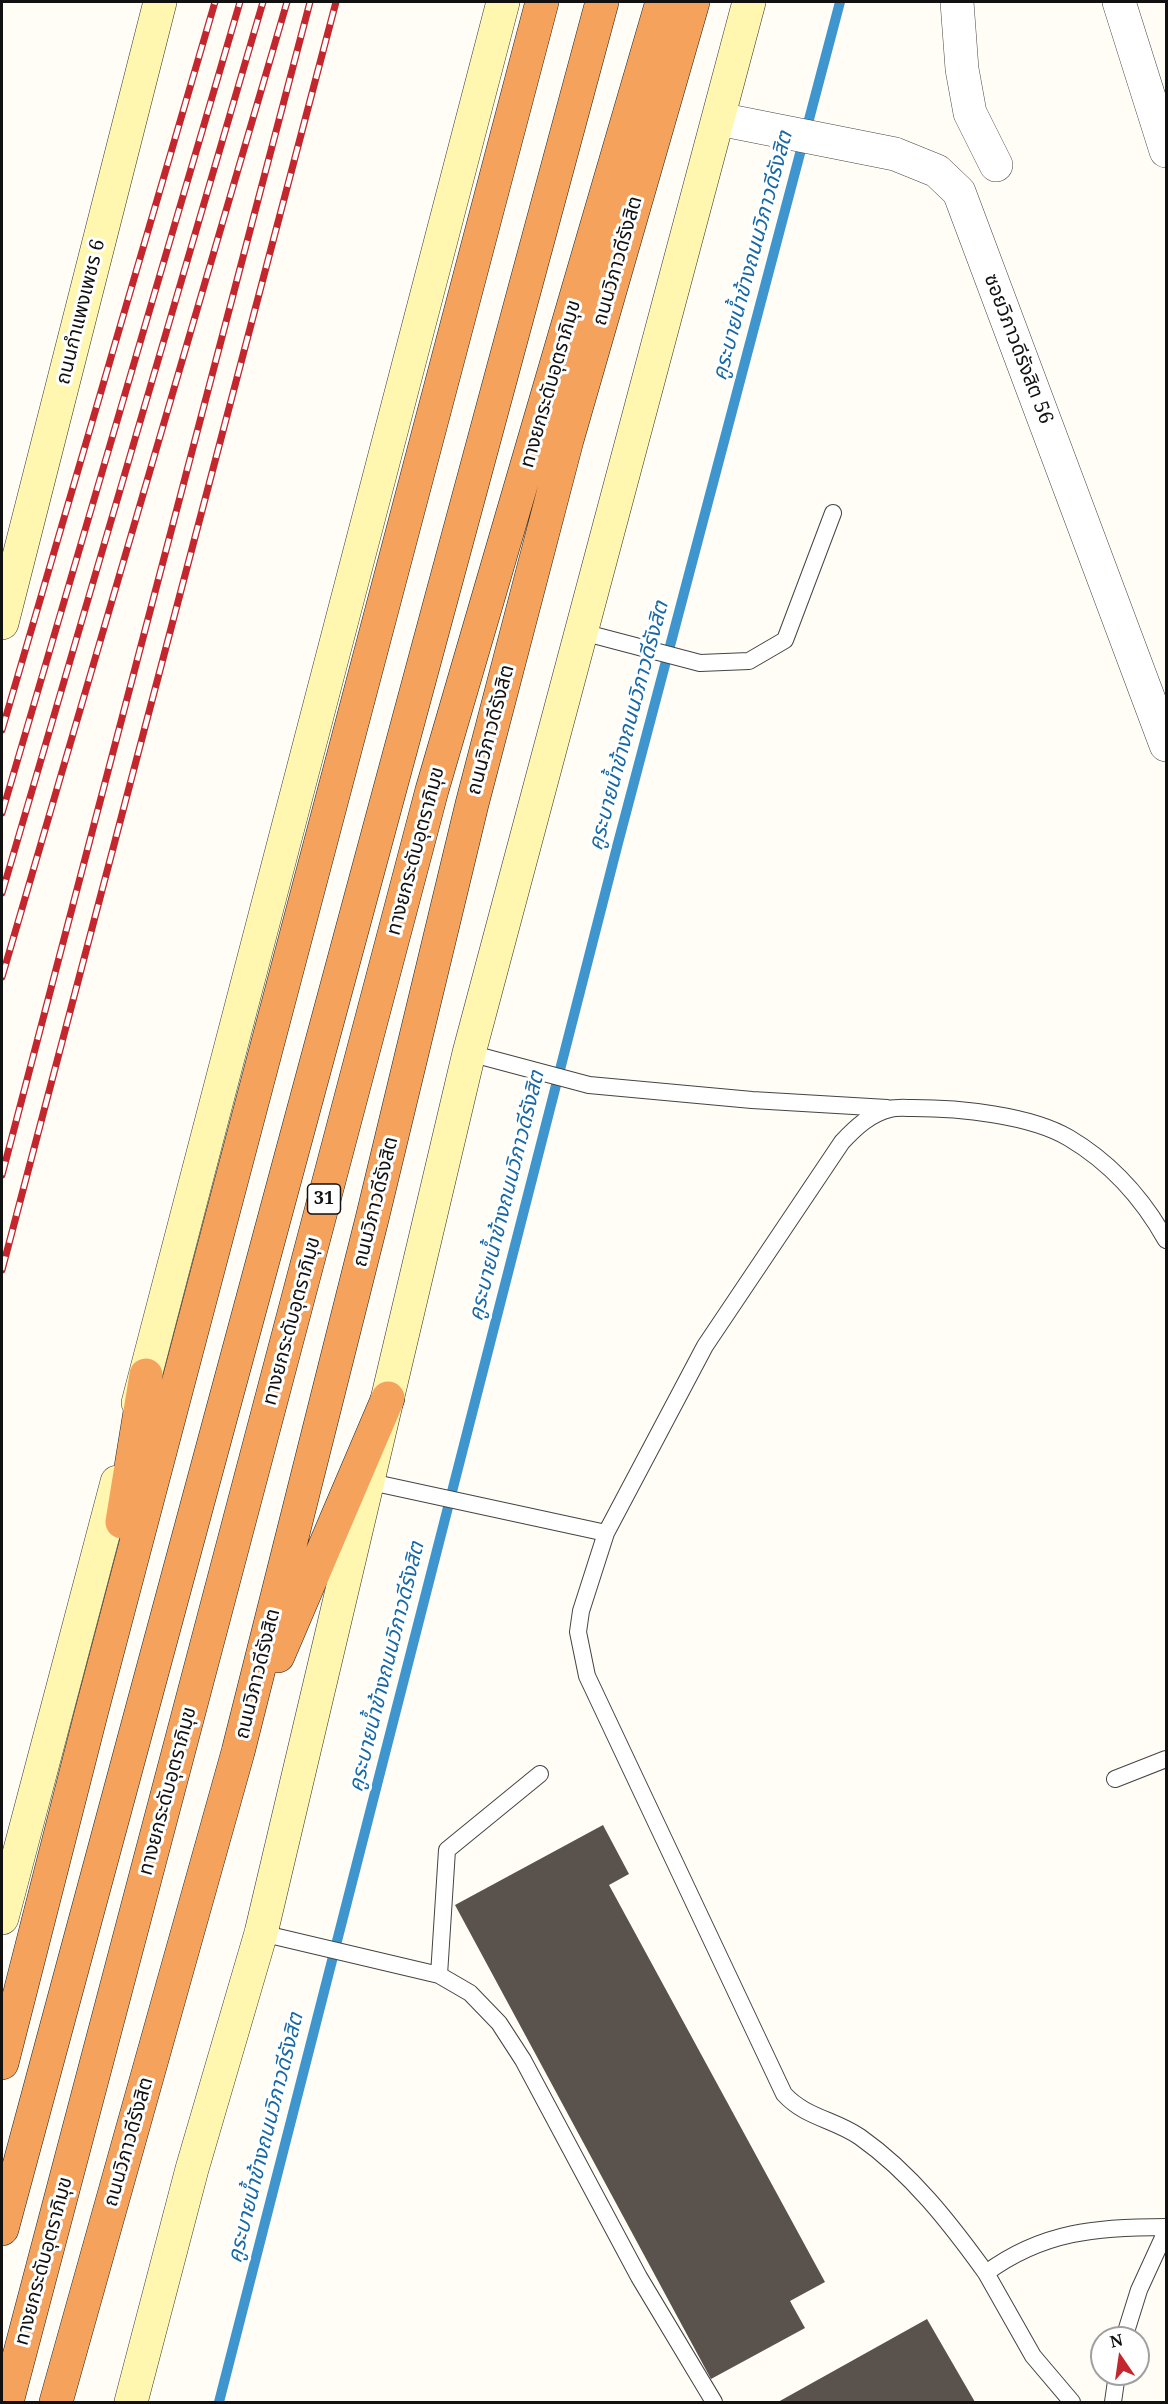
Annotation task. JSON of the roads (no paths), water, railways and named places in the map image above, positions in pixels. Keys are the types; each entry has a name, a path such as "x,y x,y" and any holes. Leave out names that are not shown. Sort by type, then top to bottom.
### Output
{"highway":[{"path":"2,2063 92,1710 542,2"},
{"name":"31","path":"2,2229 602,2"},
{"name":"ทางยกระดับอุตราภิมุข","path":"6,2403 432,790 662,2"},
{"name":"ถนนวิภาวดีรังสิต","path":"56,2403 238,1752 496,712 567,440 693,2"},
{"path":"92,1710 146,1375"},
{"path":"238,1752 388,1398"}],"main road":[{"name":"ถนนกำแพงเพชร 6","path":"2,623 160,2"},
{"path":"2,1918 146,1375 503,2"},
{"path":"131,2403 192,2169 261,1933 469,1053 749,2"}],"street":[{"path":"957,2 962,69 970,113 996,165"},
{"path":"1119,2 1167,151"},
{"name":"ซอยวิภาวดีรังสิต 56","path":"719,119 895,154 937,171 959,192 1167,745"}],"lane":[{"path":"582,632 700,663 749,661 785,640 833,513"},
{"path":"469,1053 589,1085 753,1100 891,1108 937,1108 1019,1119 1068,1137 1107,1166 1141,1200 1167,1240"},
{"path":"891,1108 861,1121 842,1142 711,1336 606,1533 581,1611 578,1632 587,1676 784,2094 804,2112 842,2126 888,2159 938,2209 986,2273 1033,2356 1072,2403"},
{"path":"366,1481 606,1533"},
{"path":"1115,1779 1167,1759"},
{"path":"439,1975 447,1850 540,1774"},
{"path":"261,1933 439,1975 470,1993 499,2023 523,2060 639,2277 714,2403"},
{"path":"986,2273 1004,2260 1064,2235 1112,2227 1167,2229 1139,2290 1128,2326"},
{"path":"1113,2403 1115,2386"}],"waterway":[{"name":"คูระบายน้ำข้างถนนวิภาวดีรังสิต","path":"219,2402 618,843 840,2"}],"railway":[{"path":"2,730 215,2"},
{"path":"2,813 240,2"},
{"path":"2,893 263,2"},
{"path":"2,977 287,2"},
{"path":"2,1175 310,2"},
{"path":"2,1270 336,2"}]}
